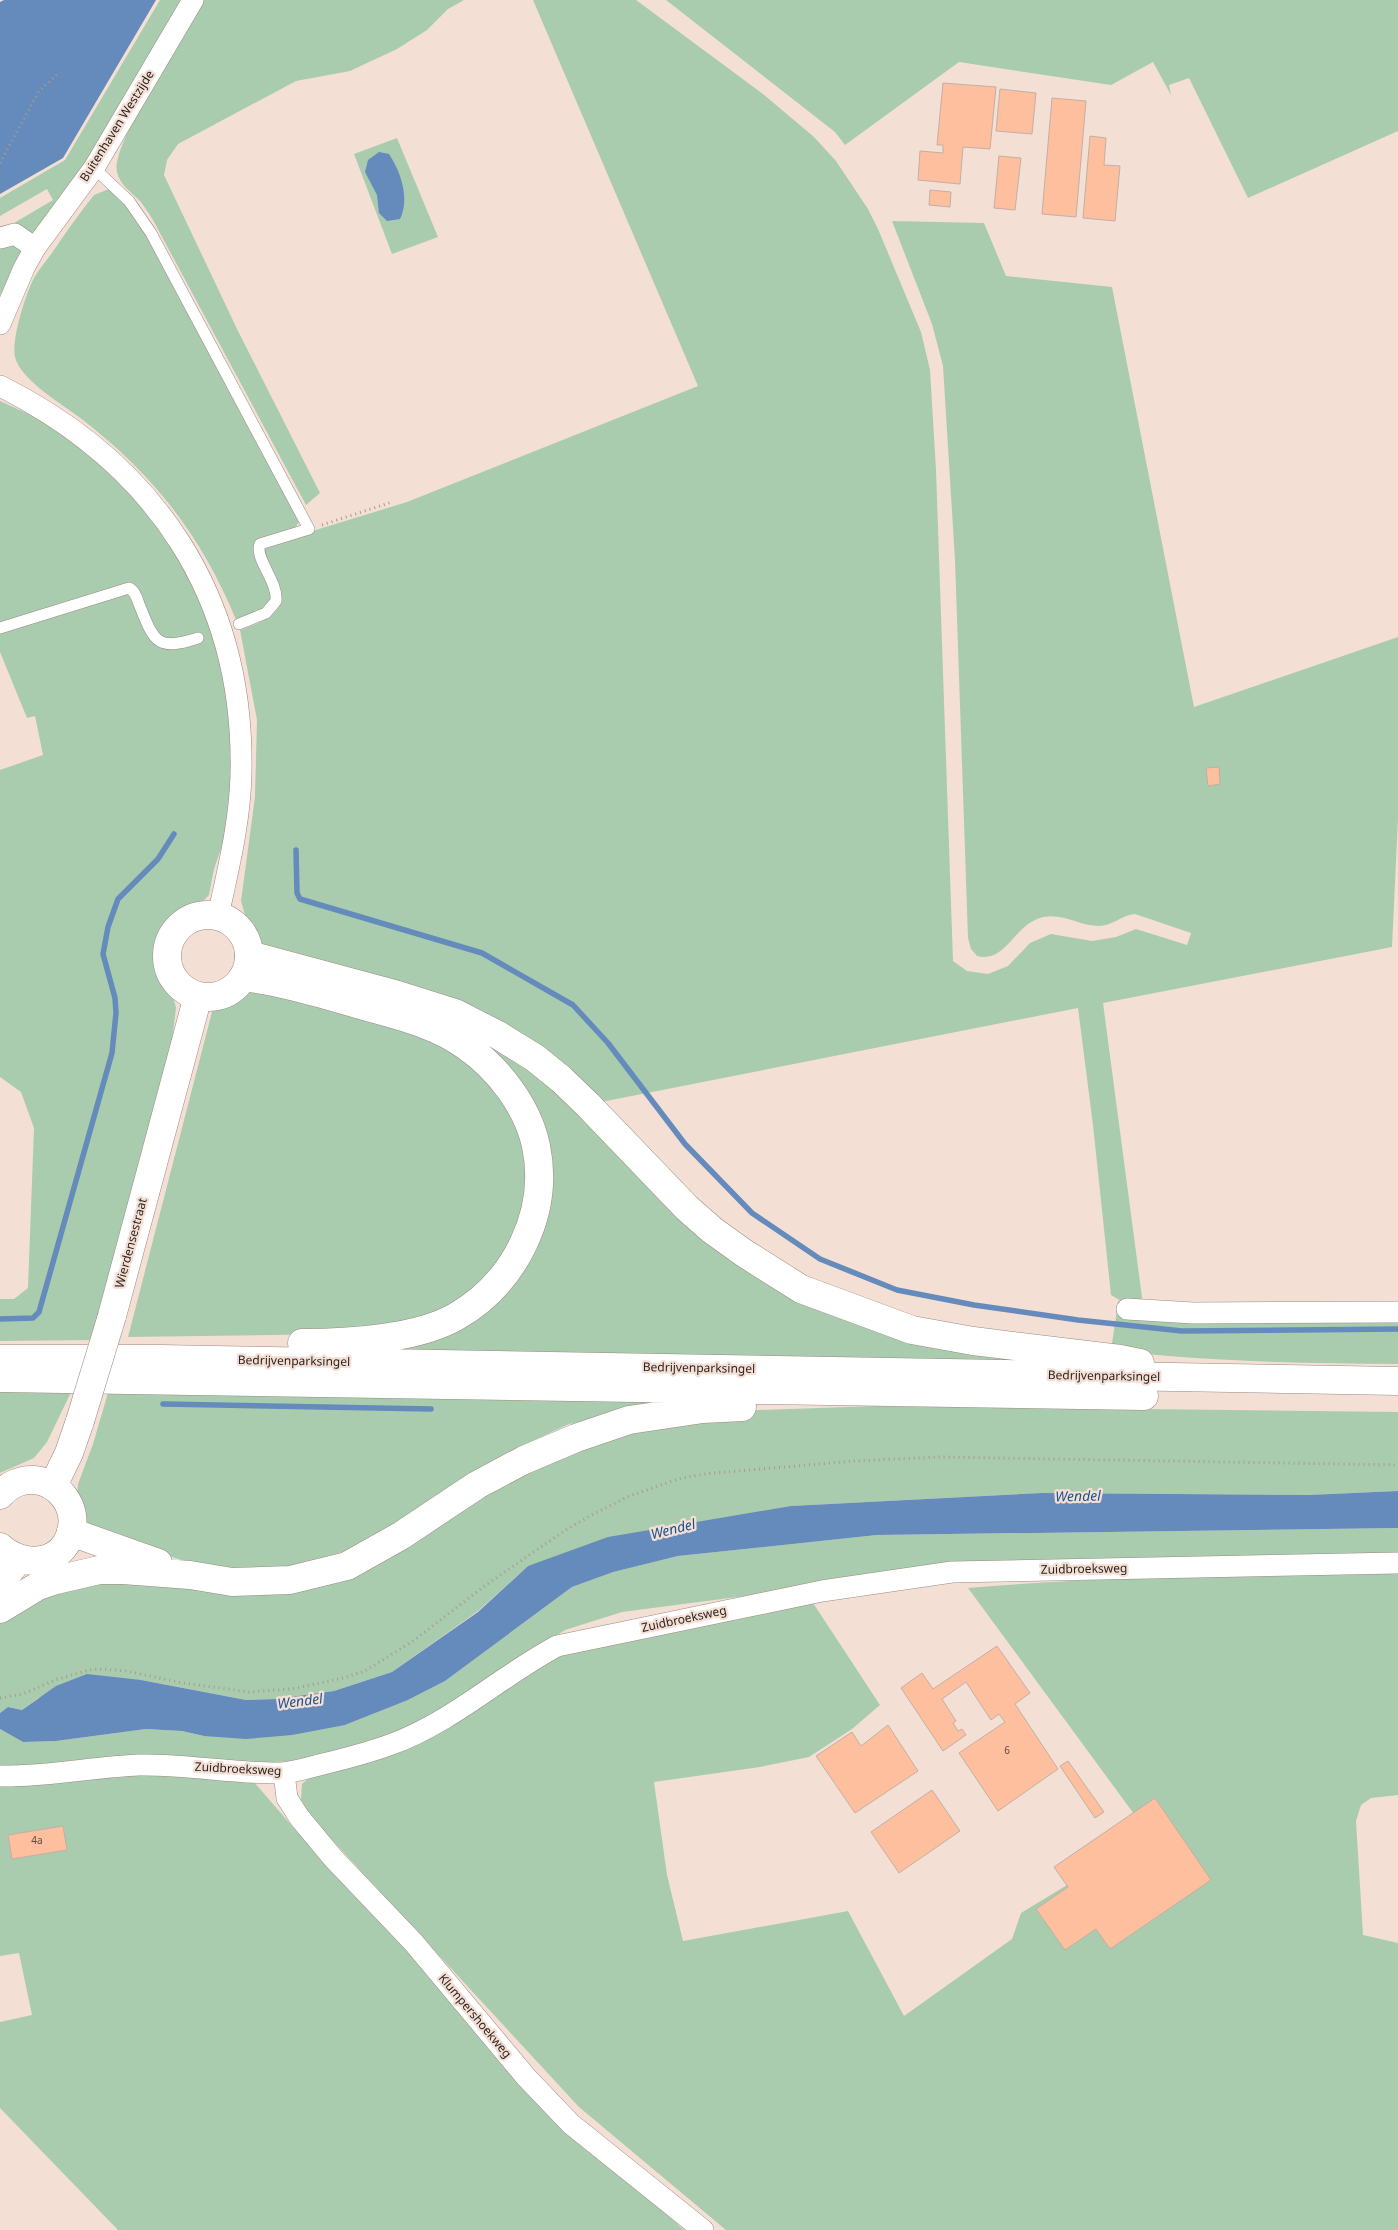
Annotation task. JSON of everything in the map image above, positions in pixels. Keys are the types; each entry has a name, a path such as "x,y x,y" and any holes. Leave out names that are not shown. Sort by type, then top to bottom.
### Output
{"main road":[{"path":"203,915 218,916 230,921 240,931 246,941 246,966 227,993 212,997 198,996 187,991 172,975 168,962 169,944 178,929 188,920 203,915"},
{"path":"0,1359 194,1345 339,1343 411,1333 456,1317 481,1300 503,1278 524,1246 537,1204 539,1175 536,1145 522,1108 496,1072 466,1046 438,1030 414,1020 338,998 263,980 246,966"},
{"path":"246,966 398,995 455,1013 498,1035 535,1058 561,1079 588,1104 687,1208 712,1230 744,1254 801,1289 912,1330 973,1341 1120,1359 1205,1378"},
{"name":"Wierdensestraat","path":"53,1486 69,1453 112,1316 198,996"},
{"name":"Bedrijvenparksingel","path":"0,1359 160,1359 1398,1381"},
{"name":"Bedrijvenparksingel","path":"0,1378 1398,1400"},
{"path":"0,1609 38,1586 85,1572 122,1570 190,1575 232,1582 290,1580 346,1566 402,1535 477,1486 524,1460 576,1438 629,1420 703,1409 812,1406 918,1393"},
{"path":"0,1495 15,1483 28,1480 41,1481 53,1486 63,1495 70,1506 72,1519 71,1532 65,1544 56,1554 44,1560 31,1562 9,1554 0,1583"},
{"path":"71,1532 190,1575"}],"street":[{"name":"Buitenhaven Westzijde","path":"0,324 35,248 94,168 193,0"},
{"path":"0,238 14,234 35,248"},
{"path":"0,386 35,403 87,439 139,488 184,549 211,604 225,643 233,677 241,728 241,775 238,810 230,862 218,916"},
{"path":"1127,1309 1192,1313 1398,1312"},
{"name":"Zuidbroeksweg","path":"0,1776 50,1775 138,1766 179,1766 284,1773 352,1757 392,1744 424,1730 528,1661 557,1646 822,1591 952,1572 1398,1563"},
{"name":"Klumpershoekweg","path":"284,1773 287,1798 299,1817 333,1858 414,1942 526,2077 572,2124 703,2230"}],"lane":[{"path":"94,168 128,201 151,233 309,529 260,544 258,554 275,586 276,601 266,613 238,624"},
{"path":"0,628 129,588 135,593 150,630 158,641 174,645 198,638"}],"path":[{"path":"0,163 39,91 60,72"},
{"path":"309,529 392,502"},
{"path":"0,1698 23,1694 55,1680 89,1670 102,1669 126,1671 184,1683 249,1692 292,1689 343,1678 365,1671 413,1642 486,1586 564,1531 588,1517 627,1497 678,1479 704,1474 853,1461 940,1458 1398,1465"}],"green space":[{"path":"160,0 183,0 105,135 32,237 9,226 53,200 47,189 0,216 0,198 65,160"},
{"path":"203,0 464,0 448,9 427,30 397,49 350,71 296,81 178,144 167,160 164,175 238,331 320,493 306,505 153,220 140,201 123,185 118,177 118,158 125,138 151,87"},
{"path":"533,0 636,0 763,94 814,137 836,161 868,209 878,229 921,332 930,370 936,470 953,961 967,971 988,974 1008,966 1030,943 1051,934 1092,941 1116,937 1136,929 1187,945 1191,933 1135,914 1104,926 1052,916 1043,917 1027,925 1008,945 994,955 986,957 977,956 971,949 968,938 955,560 943,366 932,324 892,221 984,223 1006,276 1112,287 1194,707 1398,637 1398,818 1392,947 1103,1003 1143,1305 1128,1305 1111,1295 1093,1125 1078,1008 596,1103 565,1074 263,949 250,932 241,901 255,797 257,720 240,630 270,616 278,609 281,600 281,591 264,553 267,545 407,502 698,386"},
{"path":"666,0 1398,0 1398,131 1248,198 1189,78 1169,85 1171,95 1153,62 1111,85 959,62 845,145 835,132"},
{"path":"397,138 438,237 392,254 354,154"},
{"path":"109,189 125,202 148,230 299,522 293,531 263,541 274,602 237,622 223,591 192,536 155,487 109,442 25,375 15,357 14,349 17,328 23,305 34,278 94,195"},
{"path":"10,240 24,251 0,295 0,245"},
{"path":"0,401 53,425 117,475 180,558 207,617 226,681 235,744 228,828 214,869 209,895 199,905 172,924 161,939 159,961 164,978 171,988 176,1008 168,1074 94,1340 0,1341 0,1299 14,1299 28,1288 34,1128 21,1092 0,1077 0,770 43,755 35,716 27,718 0,652"},
{"path":"259,963 496,1039 788,1287 1094,1362 315,1351 439,1331 540,1219 504,1069"},
{"path":"251,987 417,1031 465,1053 515,1109 532,1176 517,1243 475,1295 408,1324 342,1334 128,1337 213,1008"},
{"path":"1117,1310 1398,1318 1398,1364 1219,1359 1111,1350"},
{"path":"0,1385 74,1386 47,1442 34,1458 0,1473"},
{"path":"110,1386 728,1397 569,1424 515,1449 396,1523 343,1552 286,1567 234,1571 190,1563 83,1527 77,1496 78,1484 93,1444"},
{"path":"876,1406 1398,1412 1398,1491 1308,1495 1042,1493 791,1506 528,1566 478,1611 392,1672 334,1691 276,1699 246,1700 141,1680 38,1698 22,1710 8,1707 0,1713 0,1619 69,1582 287,1589 467,1502 579,1443 731,1411"},
{"path":"1398,1528 1398,1557 821,1586 622,1612 565,1630 422,1724 309,1761 0,1769 0,1729 23,1742 56,1741 146,1729 182,1731 204,1736 345,1725 408,1700 445,1681 572,1587 612,1572 678,1556 877,1535"},
{"path":"1398,1571 1398,1795 1371,1798 1361,1805 1356,1821 1363,1935 1398,1943 1398,2230 726,2230 579,2107 310,1816 301,1800 302,1784 312,1775 564,1648 813,1603 880,1705 852,1729 809,1757 760,1767 654,1782 667,1875 683,1941 848,1911 904,2016 1012,1939 1021,1913 1113,1857 1145,1829 968,1588 1129,1578"},
{"path":"145,1773 254,1782 298,1833 607,2162 684,2230 118,2230 0,2108 0,2022 32,2015 19,1953 0,1956 0,1782"}],"water":[{"path":"4,0 156,0 63,158 0,194 0,2"},
{"path":"379,152 389,154 403,186 404,203 400,219 387,221 379,213 377,195 365,172 368,160"},
{"name":"Wendel","path":"1398,1491 1398,1528 877,1535 678,1556 613,1572 572,1587 445,1681 408,1700 345,1725 292,1735 246,1739 204,1736 182,1731 146,1729 56,1741 23,1742 0,1729 0,1713 8,1707 22,1710 56,1686 87,1674 141,1680 246,1700 276,1699 334,1691 392,1672 478,1612 528,1566 608,1537 791,1506 1042,1493 1308,1495"}],"building":[{"path":"943,83 996,87 990,149 963,147 960,184 918,180 920,151 943,153 943,145 937,145"},
{"path":"1000,89 1036,93 1032,134 996,131"},
{"path":"1052,98 1086,101 1076,217 1042,214"},
{"path":"1090,136 1106,138 1104,165 1120,166 1115,221 1083,218"},
{"path":"999,156 1021,158 1015,210 994,208"},
{"path":"930,190 951,192 950,207 929,205"},
{"path":"1219,767 1220,784 1208,786 1206,768"},
{"path":"997,1646 1030,1693 1015,1704 1058,1769 998,1811 959,1753 1005,1722 999,1714 991,1720 966,1682 942,1699 956,1721 953,1723 958,1731 962,1729 966,1735 943,1751 901,1688 922,1673 933,1689"},
{"path":"888,1725 918,1771 855,1813 816,1756 852,1732 861,1746"},
{"path":"1068,1761 1104,1812 1095,1818 1060,1766"},
{"path":"932,1790 960,1831 899,1873 871,1832"},
{"path":"1155,1798 1211,1880 1110,1949 1096,1929 1065,1950 1036,1909 1068,1887 1054,1867"},
{"path":"63,1826 67,1850 12,1859 8,1835"}],"waterway":[{"path":"0,1319 33,1318 39,1312 112,1053 116,1013 115,998 103,954 108,927 118,899 158,859 174,834"},
{"path":"296,850 297,893 300,899 482,953 573,1005 608,1043 685,1144 752,1213 820,1259 897,1290 974,1305 1078,1320 1182,1331 1398,1329"},
{"path":"163,1404 431,1409"}]}
